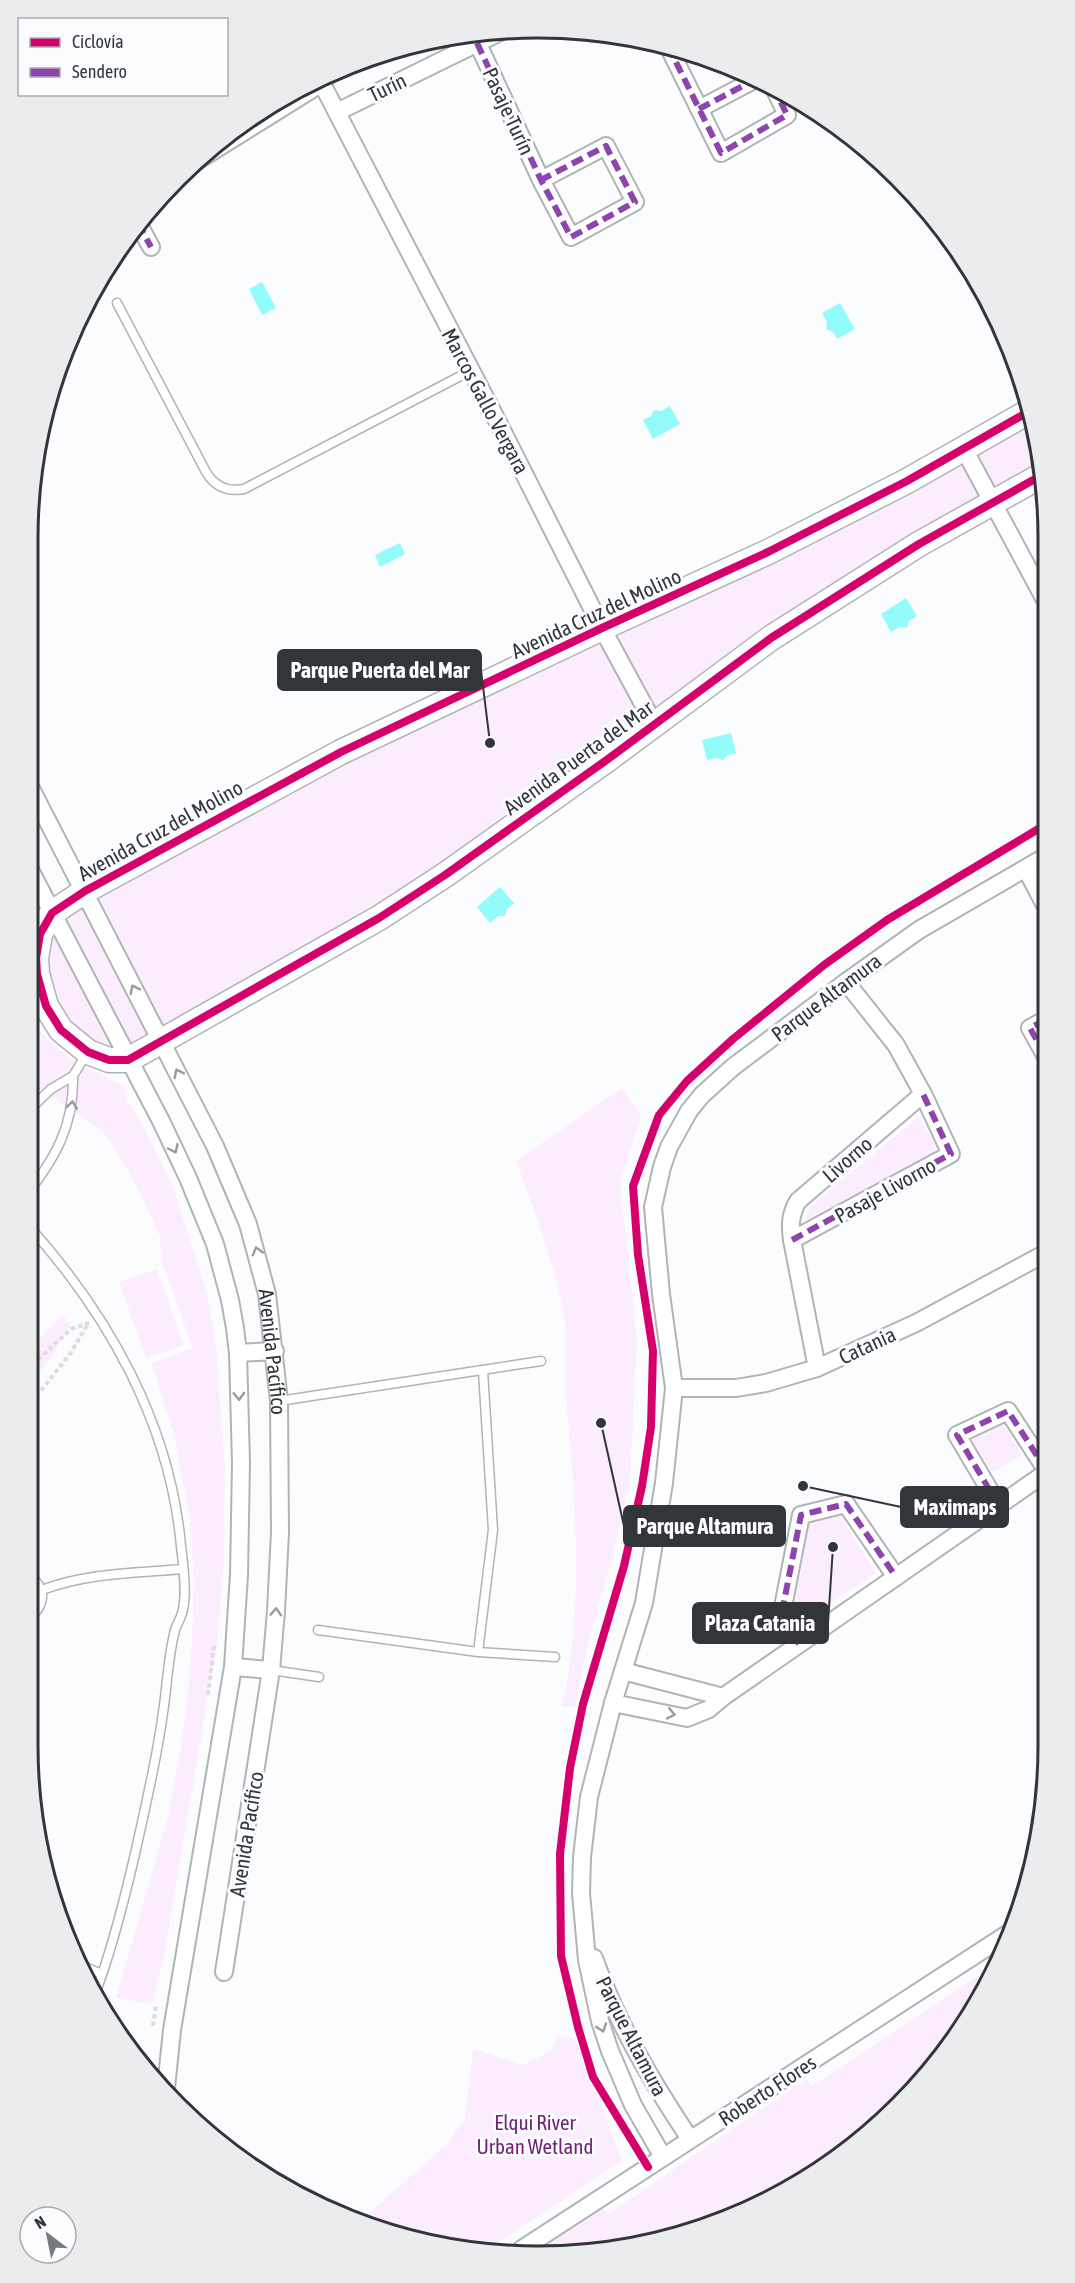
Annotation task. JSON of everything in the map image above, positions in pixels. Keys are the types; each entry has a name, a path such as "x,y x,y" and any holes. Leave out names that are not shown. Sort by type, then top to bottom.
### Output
{"street":[{"name":"Pasaje Turín","path":"477,42 541,180 571,237 636,202 606,146 541,180"},
{"name":"Turín","path":"337,112 466,43"},
{"path":"673,57 721,153 787,115 780,100"},
{"path":"699,108 747,84"},
{"name":"Marcos Gallo Vergara","path":"324,86 602,628 654,724"},
{"path":"142,231 151,247"},
{"name":"Avenida Cruz del Molino","path":"52,913 85,891 341,752 850,512 1022,416"},
{"path":"964,449 1038,587"},
{"name":"Avenida Puerta del Mar","path":"128,1060 380,918 445,875 798,620 918,544 1034,480"},
{"name":"Avenida Pacífico","path":"38,802 215,1146 248,1224 267,1294 279,1401 280,1532 271,1670 224,1971"},
{"name":"Parque Altamura","path":"663,2157 633,2105 610,2051 592,1990 583,1929 581,1882 585,1821 594,1774 644,1603 664,1483 674,1388 661,1294 653,1207 656,1187 669,1147 689,1111 717,1080 919,930 1038,861"},
{"path":"1026,869 1038,892"},
{"name":"Avenida Pacífico","path":"38,887 161,1121 202,1211 215,1244 230,1300 238,1353 240,1524 238,1604 233,1667 175,2009 167,2080"},
{"path":"38,945 44,924 52,913"},
{"path":"38,977 46,1005 57,1025 87,1052 110,1060 128,1060"},
{"path":"846,982 885,1030 923,1094"},
{"path":"1038,1024 1030,1029 1038,1043"},
{"name":"Pasaje Livorno","path":"792,1240 951,1154 923,1094"},
{"name":"Livorno","path":"818,1368 792,1240 790,1222 792,1212 798,1202 923,1094"},
{"name":"Catania","path":"674,1388 705,1389 746,1386 792,1377 818,1368 916,1323 1038,1257"},
{"path":"238,1353 275,1352"},
{"path":"999,1506 957,1435 1008,1411 1038,1458"},
{"path":"613,1703 687,1718 709,1709 1038,1478"},
{"path":"799,1644 782,1612 801,1515 846,1504 896,1577"},
{"path":"233,1667 271,1670"},
{"path":"623,1671 723,1697"},
{"name":"Parque Altamura","path":"583,1929 606,1988 633,2044 669,2108 690,2139"},
{"name":"Roberto Flores","path":"528,2245 997,1942"}],"lane":[{"path":"117,303 206,472 214,483 228,489 244,489 470,371"},
{"path":"38,1179 66,1133 72,1103 73,1077 87,1052"},
{"path":"38,1100 46,1092 73,1077"},
{"path":"38,1237 98,1314 125,1359 152,1421 168,1472 178,1518 183,1569 183,1609 175,1631 162,1730 130,1881 98,1985"},
{"path":"279,1401 542,1361"},
{"path":"478,1652 493,1530 483,1371"},
{"path":"42,1590 80,1578 99,1575 183,1569"},
{"path":"38,1585 42,1590 41,1607 38,1611"},
{"path":"318,1630 478,1652 555,1657"},
{"path":"271,1670 319,1677"},
{"path":"90,1969 102,1974"}],"path":[{"path":"38,1394 70,1353 88,1324 98,1314"},
{"path":"38,1360 71,1329 88,1324"}],"green space":[{"path":"1025,428 1032,466 1004,480 913,535 766,629 691,682 602,750 439,866 374,909 129,1047 101,1050 69,1024 56,1000 48,971 49,943 55,932 81,910 242,810 840,528 930,483"},
{"path":"38,1027 54,1046 84,1068 100,1073 124,1087 128,1102 145,1129 173,1187 207,1293 215,1336 225,1469 224,1559 217,1643 164,1957 152,2004 116,1998 168,1817 182,1741 191,1662 194,1582 189,1515 174,1433 151,1363 193,1348 161,1260 160,1236 137,1187 113,1145 99,1128 38,1088"},
{"path":"622,1088 641,1116 620,1183 637,1338 630,1478 611,1562 586,1650 575,1706 562,1707 574,1630 576,1591 575,1512 566,1395 565,1326 550,1257 516,1161"},
{"path":"918,1117 938,1147 926,1159 805,1220 811,1206"},
{"path":"157,1269 184,1345 146,1358 119,1282"},
{"path":"63,1315 70,1325 38,1374 38,1339"},
{"path":"1003,1423 1022,1455 992,1473 972,1440"},
{"path":"840,1516 876,1573 803,1622 793,1611 810,1522"},
{"path":"983,1972 971,1996 934,2050 891,2099 842,2142 788,2179 729,2207 667,2228 603,2241 546,2246 602,2208 608,2214 806,2079 812,2086"},
{"name":"Elqui River Urban Wetland","path":"558,2036 576,2038 622,2161 496,2243 440,2236 367,2215 447,2144 465,2119 473,2049 522,2065 550,2052"}],"water":[{"path":"262,282 276,308 262,315 249,289"},
{"path":"840,303 855,329 837,339 833,332 826,329 827,322 822,313"},
{"path":"670,406 680,424 653,439 643,420 651,416 654,410 661,411"},
{"path":"400,543 405,554 380,567 375,555"},
{"path":"906,598 917,616 909,621 907,628 900,627 891,632 881,614"},
{"path":"731,733 736,753 728,755 723,760 717,758 707,760 702,740"},
{"path":"500,887 514,903 507,909 505,916 498,916 490,923 477,907"}],"marked path":[{"path":"477,43 541,180 571,237 635,202 606,146 541,180"},
{"path":"673,57 721,153 787,115 780,100"},
{"path":"699,109 747,84"},
{"path":"142,231 151,247"},
{"path":"1038,1024 1030,1028 1038,1042"},
{"path":"792,1240 951,1154 923,1094"},
{"path":"999,1506 957,1435 1008,1411 1038,1457"},
{"path":"799,1644 782,1612 801,1515 846,1504 896,1577"}],"cycle path":[{"path":"38,946 40,934 52,913 85,891 341,752 768,552 907,481 1022,415"},
{"path":"38,978 46,1006 61,1030 88,1052 109,1060 128,1060 379,918 445,875 608,759 771,638 919,544 1034,480"},
{"path":"648,2167 593,2077 561,1956 560,1854 570,1768 583,1704 624,1566 642,1486 651,1427 653,1351 638,1255 633,1186 659,1115 687,1081 733,1039 824,965 887,920 1038,829"}],"place":[{"name":"Parque Puerta del Mar","path":"490,743"},
{"name":"Parque Altamura","path":"601,1423"},
{"name":"Maximaps","path":"803,1486"},
{"name":"Plaza Catania","path":"833,1547"}]}
